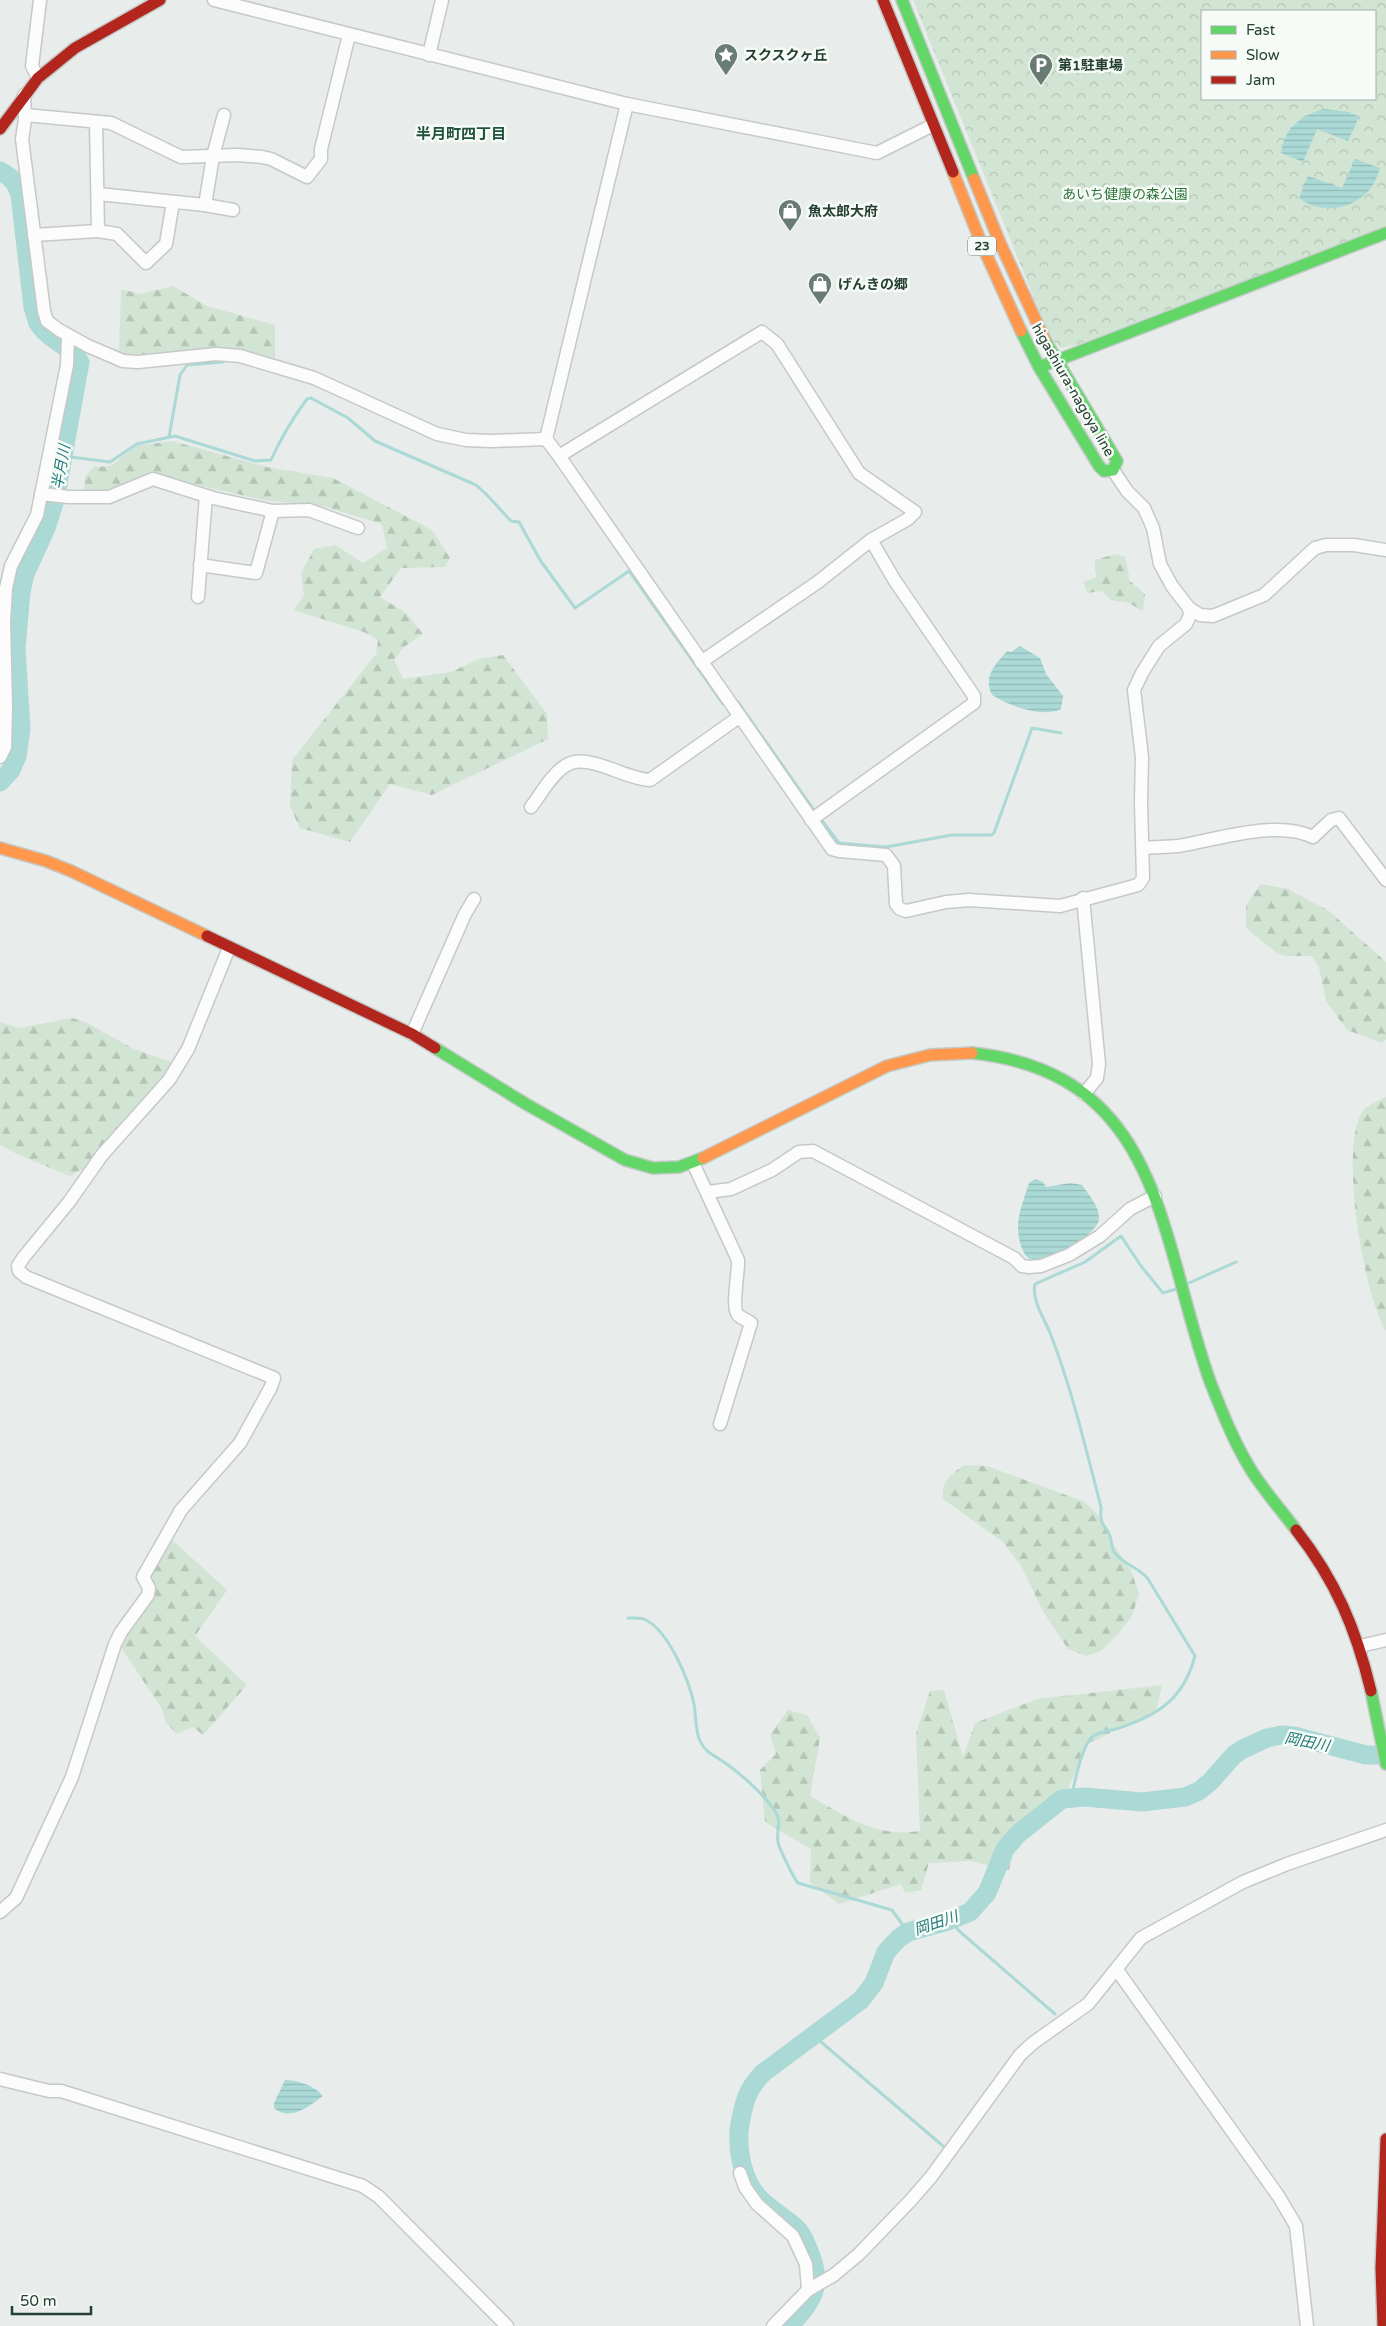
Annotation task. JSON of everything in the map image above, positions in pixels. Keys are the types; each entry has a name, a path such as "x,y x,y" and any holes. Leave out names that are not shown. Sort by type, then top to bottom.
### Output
{"street":[{"path":"38,78 32,66 40,0"},
{"path":"0,129 38,78 75,48 160,0"},
{"path":"214,0 627,104 877,153 934,125"},
{"path":"428,55 442,0"},
{"name":"higashiura-nagoya line","path":"883,0 997,280 1039,366 1099,466 1104,471 1113,470 1116,462 1057,360 1000,242 902,0"},
{"path":"25,116 111,123 181,157 262,157 271,159 307,177 321,159 321,149 349,35"},
{"path":"24,95 25,116 22,139 44,311 47,321 68,339 123,361 138,362 216,354 240,356 314,378 399,418 448,437 491,441 546,439"},
{"path":"546,439 627,104"},
{"path":"205,205 213,156 224,115"},
{"path":"96,122 98,231"},
{"path":"98,194 205,205 233,210"},
{"path":"34,235 98,231 118,234 146,263 166,244 173,202"},
{"path":"1039,366 1386,233"},
{"path":"559,456 762,332 777,344 859,473 915,512 908,519 871,540 818,582 701,662"},
{"path":"0,757 5,747 6,727 4,622 6,588 11,566 46,494 68,355 68,339"},
{"path":"546,439 832,849 886,855 891,859 894,866 896,904 900,909 906,911 946,902 969,900 1060,906 1083,898 1138,885 1143,878 1142,757 1134,690 1159,646 1186,624 1190,615 1189,608"},
{"path":"1113,470 1127,491 1144,508 1152,528 1160,564 1172,586 1189,608 1200,615 1213,616 1264,595 1315,548 1326,545 1354,545 1386,550"},
{"path":"46,494 69,497 109,497 153,479 206,496 273,511 309,510 358,528"},
{"path":"198,597 206,496"},
{"path":"200,565 256,572 273,511"},
{"path":"811,820 974,703 975,700 895,581 871,540"},
{"path":"530,807 565,765 585,761 632,778 650,780 739,717"},
{"path":"1143,848 1179,846 1256,831 1281,831 1313,836 1331,820 1339,818 1386,880"},
{"path":"0,848 46,861 71,871 412,1034 526,1104 625,1160 653,1168 679,1167 693,1162 870,1073 903,1061 930,1055 949,1053 985,1054 1028,1064 1062,1079 1084,1094 1104,1112 1130,1143 1146,1172 1155,1196 1208,1373 1222,1412 1254,1474 1305,1540 1330,1577 1360,1646 1386,1762"},
{"path":"1083,898 1099,1064 1097,1078 1084,1094"},
{"path":"412,1034 465,914 474,899"},
{"path":"0,1912 16,1898 72,1776 115,1644 121,1632 148,1595 149,1588 143,1577 181,1510 240,1442 271,1387 274,1378 100,1308 26,1277 18,1271 18,1266 23,1258 69,1202 102,1155 169,1080 180,1064 203,1015 229,948"},
{"path":"708,1192 731,1189 772,1170 799,1152 813,1151 1014,1258 1022,1266 1029,1268 1042,1266 1087,1246 1130,1209 1155,1196"},
{"path":"693,1162 738,1260 739,1271 734,1309 738,1315 751,1323 720,1424"},
{"path":"1360,1646 1386,1640"},
{"path":"773,2326 813,2286 834,2275 859,2254 911,2200 948,2155 1020,2055 1033,2043 1088,2004 1142,1938 1243,1882 1287,1864 1386,1830"},
{"path":"1117,1970 1279,2197 1296,2226 1307,2326"},
{"path":"0,2079 61,2091 95,2101 363,2186 379,2197 507,2326"},
{"path":"1383,2326 1381,2268 1386,2139"},
{"path":"740,2173 745,2187 757,2204 793,2236 806,2264 813,2286"}],"green space":[{"name":"あいち健康の森公園","path":"913,0 1386,0 1386,226 1079,344 1061,348 1050,337"},
{"path":"173,286 207,306 275,325 275,358 227,348 199,349 142,356 119,354 121,289 140,294"},
{"path":"172,441 267,467 333,478 432,530 450,558 445,567 401,568 380,597 406,613 423,634 404,647 394,660 403,679 451,672 479,659 503,655 547,714 548,739 432,795 390,784 350,842 300,828 290,807 292,760 376,654 378,640 364,632 294,610 304,595 301,573 314,549 335,545 363,563 387,548 382,524 326,507 264,500 153,475 108,490 84,492 85,476 94,467 111,466 136,446"},
{"path":"1115,554 1125,557 1130,581 1145,594 1143,611 1129,603 1111,600 1101,591 1088,593 1083,582 1096,577 1095,560"},
{"path":"1261,884 1288,889 1329,911 1386,962 1386,1039 1382,1043 1347,1030 1326,1001 1319,968 1312,956 1285,956 1278,954 1246,928 1246,905"},
{"path":"72,1018 85,1022 134,1049 171,1062 166,1076 89,1166 70,1176 0,1145 0,1022 19,1028"},
{"path":"1386,1097 1386,1331 1377,1312 1369,1287 1362,1256 1357,1223 1353,1159 1355,1133 1361,1114 1369,1106"},
{"path":"965,1465 987,1466 1085,1502 1099,1516 1113,1544 1131,1570 1139,1594 1132,1616 1101,1651 1086,1656 1068,1649 1043,1611 1021,1566 1003,1542 943,1499 945,1483 955,1471"},
{"path":"170,1538 227,1590 195,1636 247,1685 203,1735 193,1727 177,1734 166,1723 162,1709 120,1646 125,1631 153,1596 152,1567"},
{"path":"1162,1685 1156,1712 1089,1743 1067,1791 1022,1821 1009,1870 971,1861 929,1863 921,1890 905,1893 901,1884 839,1904 810,1882 811,1849 765,1822 760,1770 776,1754 770,1735 788,1710 807,1715 820,1738 810,1796 849,1818 876,1829 904,1832 920,1831 916,1733 930,1691 944,1690 963,1757 975,1723 1037,1699"}],"water":[{"path":"1324,109 1349,112 1359,117 1348,141 1317,129 1303,162 1281,153 1286,137 1295,124 1308,115"},
{"path":"1355,159 1380,168 1370,189 1355,202 1346,206 1327,208 1317,207 1299,198 1308,176 1342,188"},
{"path":"1020,646 1040,658 1046,674 1063,696 1061,709 1044,712 1035,711 1016,707 992,695 989,682 992,671 1007,651 1011,652"},
{"path":"1035,1179 1043,1182 1046,1187 1070,1183 1082,1185 1096,1205 1099,1214 1096,1226 1090,1233 1069,1247 1046,1258 1037,1260 1030,1259 1024,1253 1019,1240 1018,1227 1020,1210 1029,1183"},
{"path":"285,2080 306,2084 316,2089 323,2096 300,2111 293,2113 280,2112 274,2108 274,2103"}],"waterway":[{"name":"半月川","path":"0,171 13,181 20,195 33,307 38,323 47,334 71,351 80,362 55,500 46,528 25,574 21,592 16,648 21,729 17,756 11,770 0,782"},
{"path":"169,437 180,375 187,365 223,362"},
{"path":"63,456 110,462 137,444 175,436 255,461 271,460 292,421 307,399 311,398 348,418 375,441 476,485 511,521 519,522 540,560 575,608 629,571 723,704 726,704"},
{"path":"735,703 738,702 816,813"},
{"path":"820,818 839,843 886,847 952,835 991,835 994,833 1032,728 1061,733"},
{"path":"1072,1797 1077,1772 1087,1743 1091,1738 1100,1733 1133,1723 1158,1711 1177,1694 1190,1671 1195,1656 1148,1579 1140,1571 1121,1560 1113,1550 1110,1536 1102,1521 1101,1507 1079,1422 1060,1359 1037,1305 1034,1291 1035,1284 1085,1262 1121,1236 1141,1266 1163,1293 1179,1288"},
{"path":"1189,1283 1236,1262"},
{"path":"628,1618 646,1620 654,1626 670,1646 688,1682 694,1704 697,1732 702,1745 747,1781 772,1807 779,1820 779,1845 798,1883 892,1910 908,1932"},
{"name":"岡田川","path":"790,2326 810,2300 814,2292 816,2274 801,2233 758,2197 752,2190 744,2172 739,2133 745,2102 753,2085 763,2073 861,2000 874,1983 886,1952 899,1938 908,1932 948,1921 970,1912 987,1893 1005,1849 1018,1834 1062,1799 1084,1797 1142,1802 1185,1797 1199,1791 1210,1782 1234,1755 1243,1749 1267,1738 1281,1735 1294,1736 1366,1755 1386,1755"},
{"path":"952,1919 958,1930 1055,2014"},
{"path":"814,2036 943,2146"}],"traffic: fast":[{"path":"902,0 974,179"},
{"path":"1045,365 1386,233"},
{"path":"1021,331 1039,367 1099,466 1104,471 1113,470 1117,461 1045,340"},
{"path":"435,1048 526,1104 625,1160 653,1168 679,1167 703,1158"},
{"path":"972,1053 1036,1067 1083,1093 1119,1129 1144,1173 1163,1222 1211,1384 1230,1429 1253,1473 1296,1530"},
{"path":"1371,1691 1386,1764"}],"traffic: slow":[{"path":"953,172 982,245 1021,331"},
{"path":"974,179 1000,243 1045,340"},
{"path":"0,848 46,861 71,871 207,936"},
{"path":"703,1158 887,1066 930,1055 972,1053"}],"traffic: jam":[{"path":"0,129 38,78 75,48 160,0"},
{"path":"883,0 953,172"},
{"path":"207,936 412,1034 435,1048"},
{"path":"1296,1530 1322,1568 1343,1606 1359,1647 1371,1691"},
{"path":"1383,2326 1381,2268 1386,2139"}],"place":[{"name":"スクスクヶ丘","path":"726,76"},
{"name":"第1駐車場","path":"1041,86"},
{"name":"魚太郎大府","path":"790,232"},
{"name":"げんきの郷","path":"820,305"}],"district":[{"name":"半月町四丁目","path":"461,134"}]}
